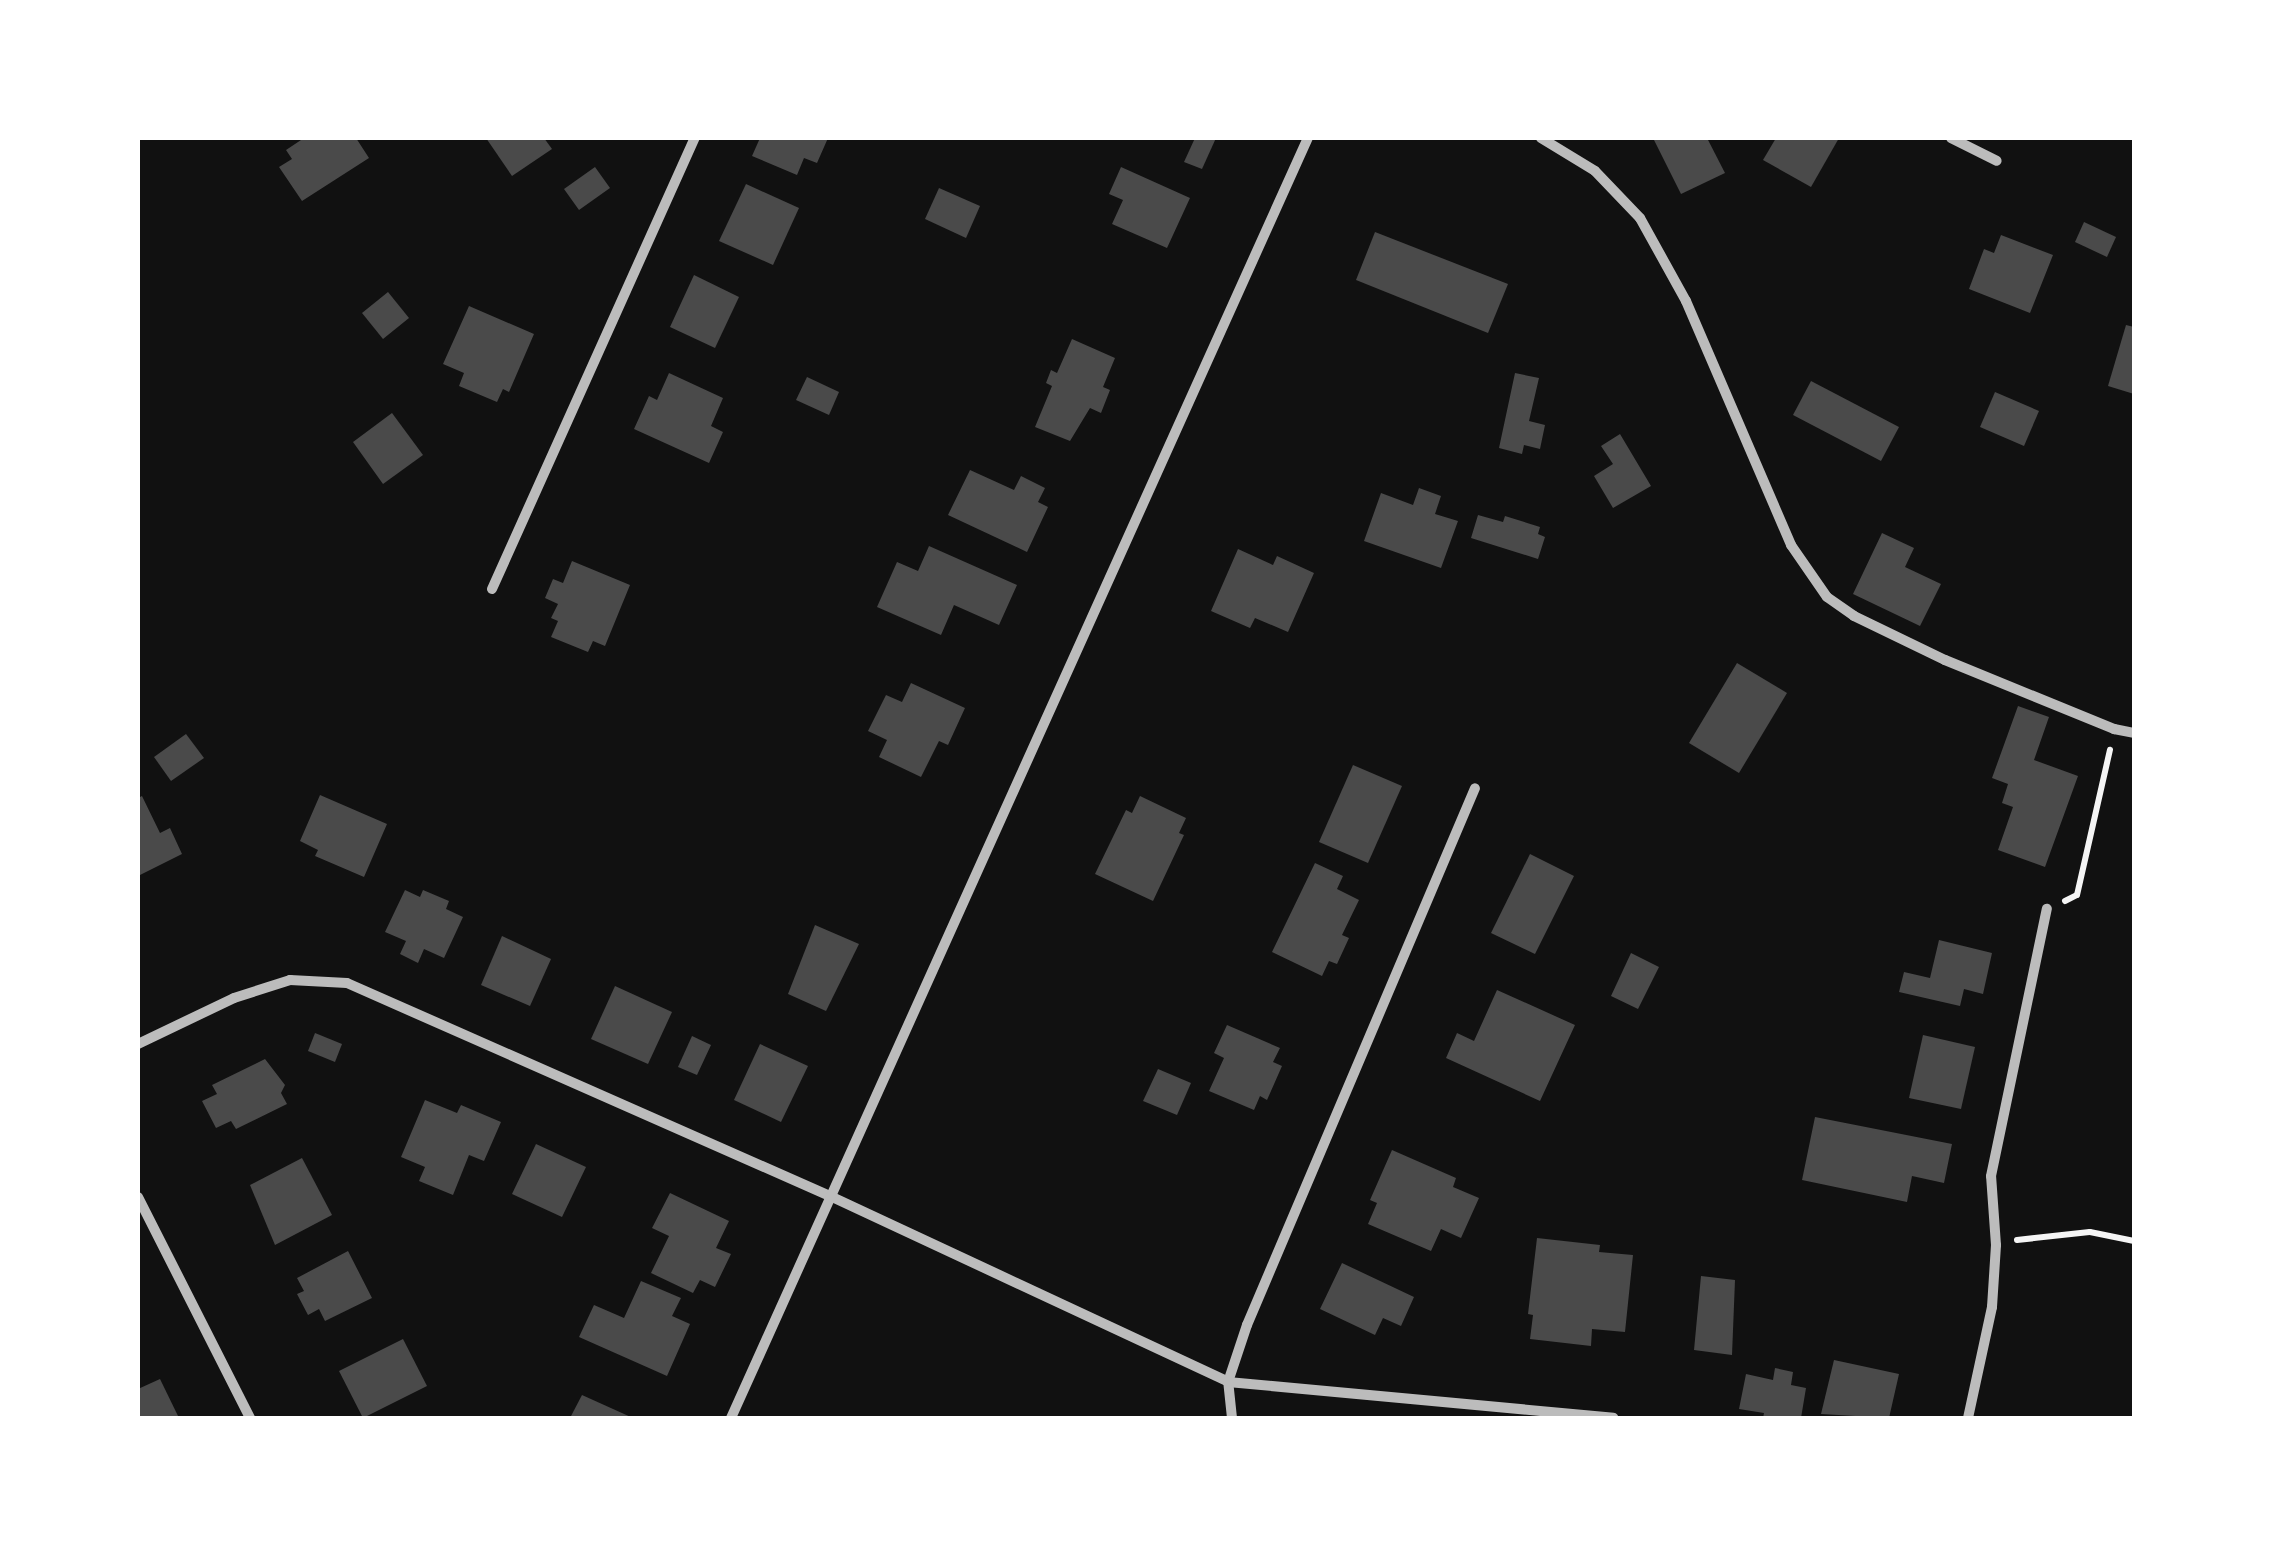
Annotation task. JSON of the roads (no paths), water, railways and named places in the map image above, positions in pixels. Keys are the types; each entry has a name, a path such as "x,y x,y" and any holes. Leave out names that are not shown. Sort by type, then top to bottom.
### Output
{"street":[{"path":"492,589 694,138"},
{"path":"731,1418 1308,138"},
{"path":"1541,138 1595,170 1640,218 1686,301 1792,545 1827,598 1854,616 1945,660 2114,729 2134,733"},
{"path":"1951,138 1997,161"},
{"path":"1232,1418 1228,1382 1247,1325 1475,788"},
{"path":"1968,1418 1992,1307 1996,1245 1991,1176 2047,909"},
{"path":"138,1044 234,998 290,980 347,983 830,1196 1228,1382 1613,1418"},
{"path":"138,1197 250,1418"}]}
